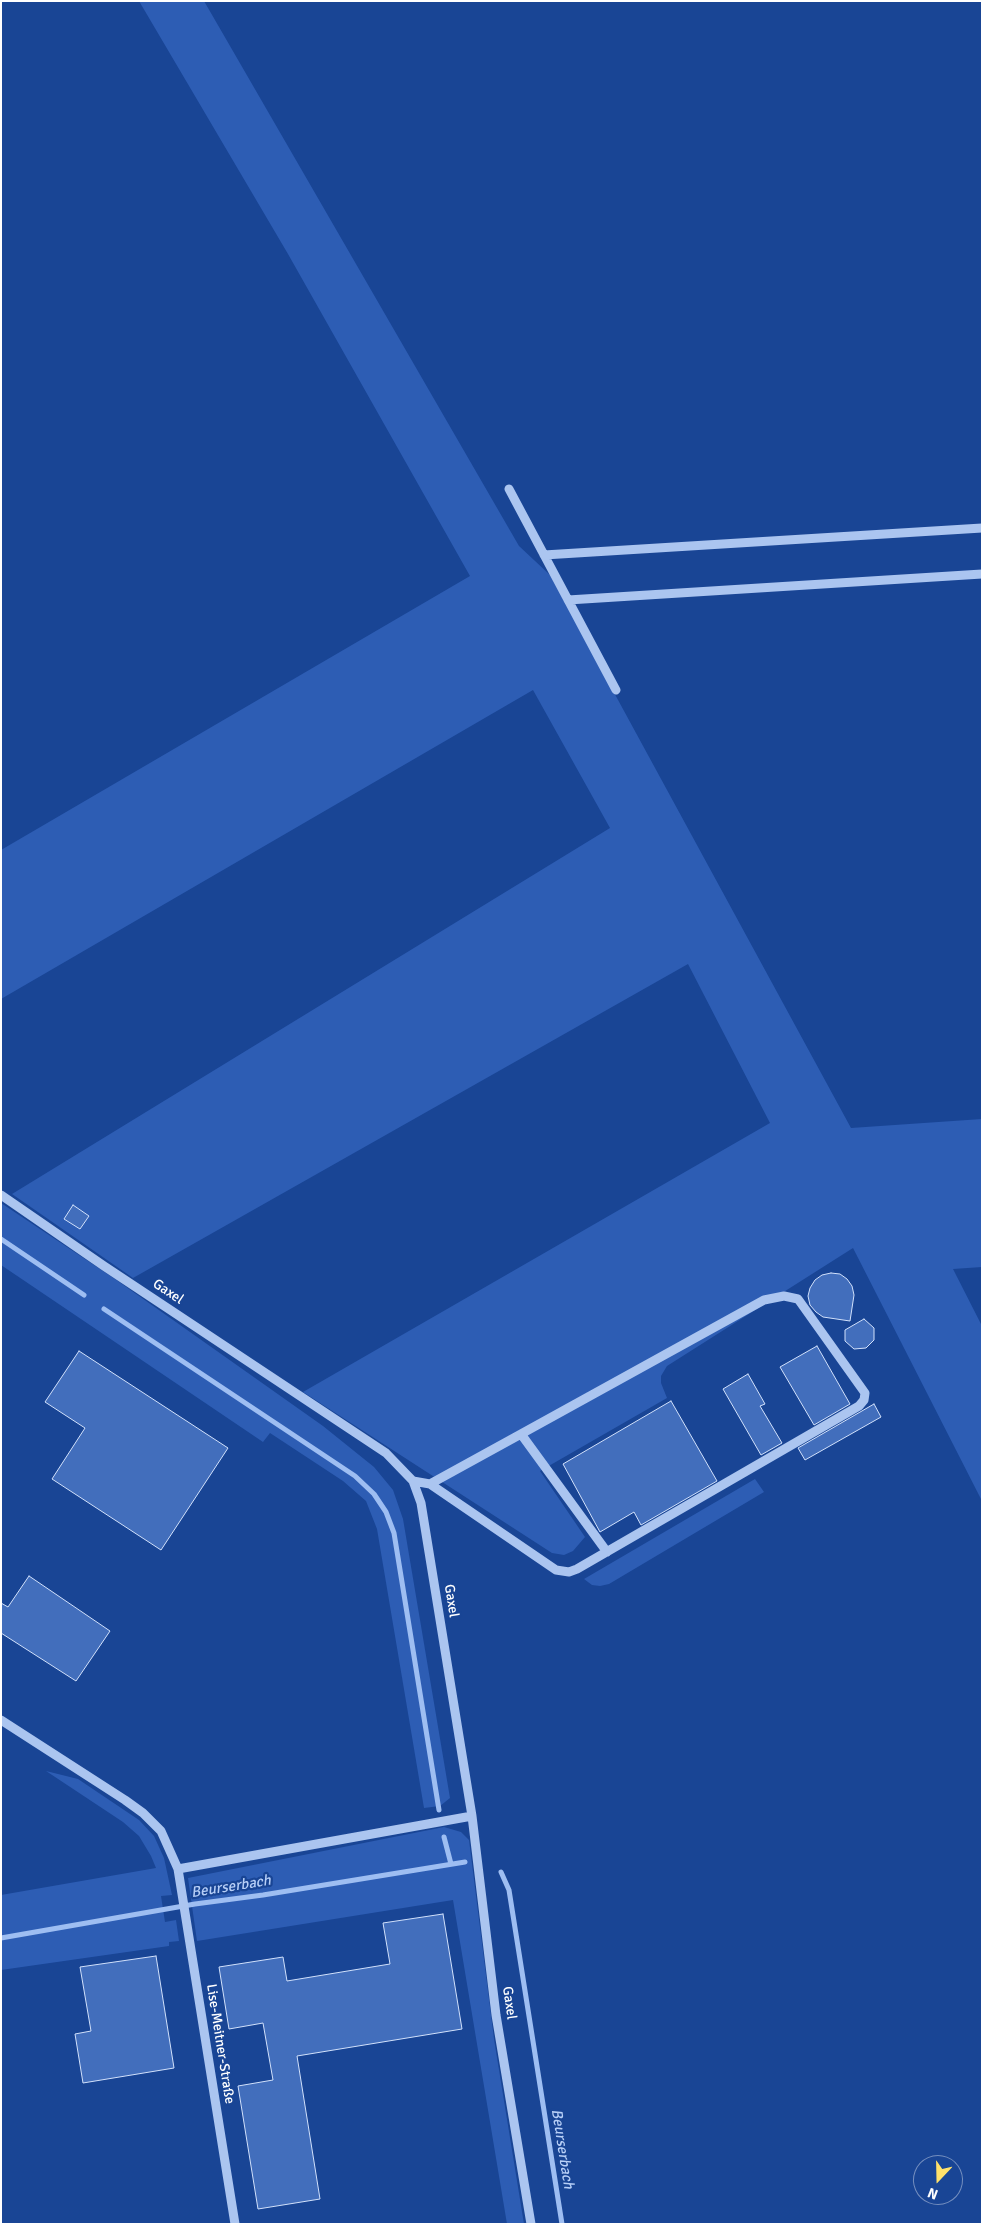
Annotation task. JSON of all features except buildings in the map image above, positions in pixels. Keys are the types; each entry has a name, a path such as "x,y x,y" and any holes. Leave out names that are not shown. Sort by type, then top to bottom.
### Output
{"street":[{"path":"509,489 616,690"},
{"path":"544,555 982,528"},
{"path":"568,600 982,574"},
{"name":"Gaxel","path":"1,1195 104,1266 386,1453 413,1481 420,1502 472,1816 496,2014 531,2224"},
{"path":"413,1481 430,1484 556,1570 569,1572 577,1570 859,1406 864,1400 865,1393 798,1299 784,1296 764,1300 430,1484"},
{"path":"521,1434 607,1552"},
{"name":"Lise-Meitner-Straße","path":"1,1720 143,1814 161,1831 178,1870 235,2224"},
{"path":"178,1870 472,1816"}],"shaded area":[{"path":"139,1 204,1 519,546 550,575 851,1128 982,1119 982,1267 953,1269 982,1326 982,1501 853,1248 667,1366 661,1376 661,1383 667,1398 540,1471 585,1537 573,1551 564,1555 552,1553 303,1392 770,1123 688,964 133,1278 12,1194 610,828 533,690 1,999 1,850 470,576 288,254"},
{"path":"1,1203 115,1279 323,1426 374,1467 393,1490 403,1519 450,1798 440,1806 424,1808 377,1529 366,1501 343,1481 270,1433 263,1442 1,1265"},
{"path":"755,1479 764,1492 609,1584 592,1585 584,1579"},
{"path":"46,1771 78,1779 139,1820 154,1836 164,1858 172,1895 161,1896 165,1922 176,1920 179,1941 169,1942 169,1946 1,1970 1,1895 156,1868 139,1836 123,1822"},
{"path":"444,1827 461,1832 469,1840 494,2039 524,2224 507,2224 453,1900 197,1941 188,1878"}],"waterway":[{"path":"1,1239 84,1295"},
{"path":"104,1309 355,1476 374,1494 386,1512 394,1533 439,1810"},
{"path":"444,1837 451,1864"},
{"name":"Beurserbach","path":"1,1938 195,1904 263,1895 465,1862"},
{"name":"Beurserbach","path":"501,1872 509,1890 562,2224"}]}
